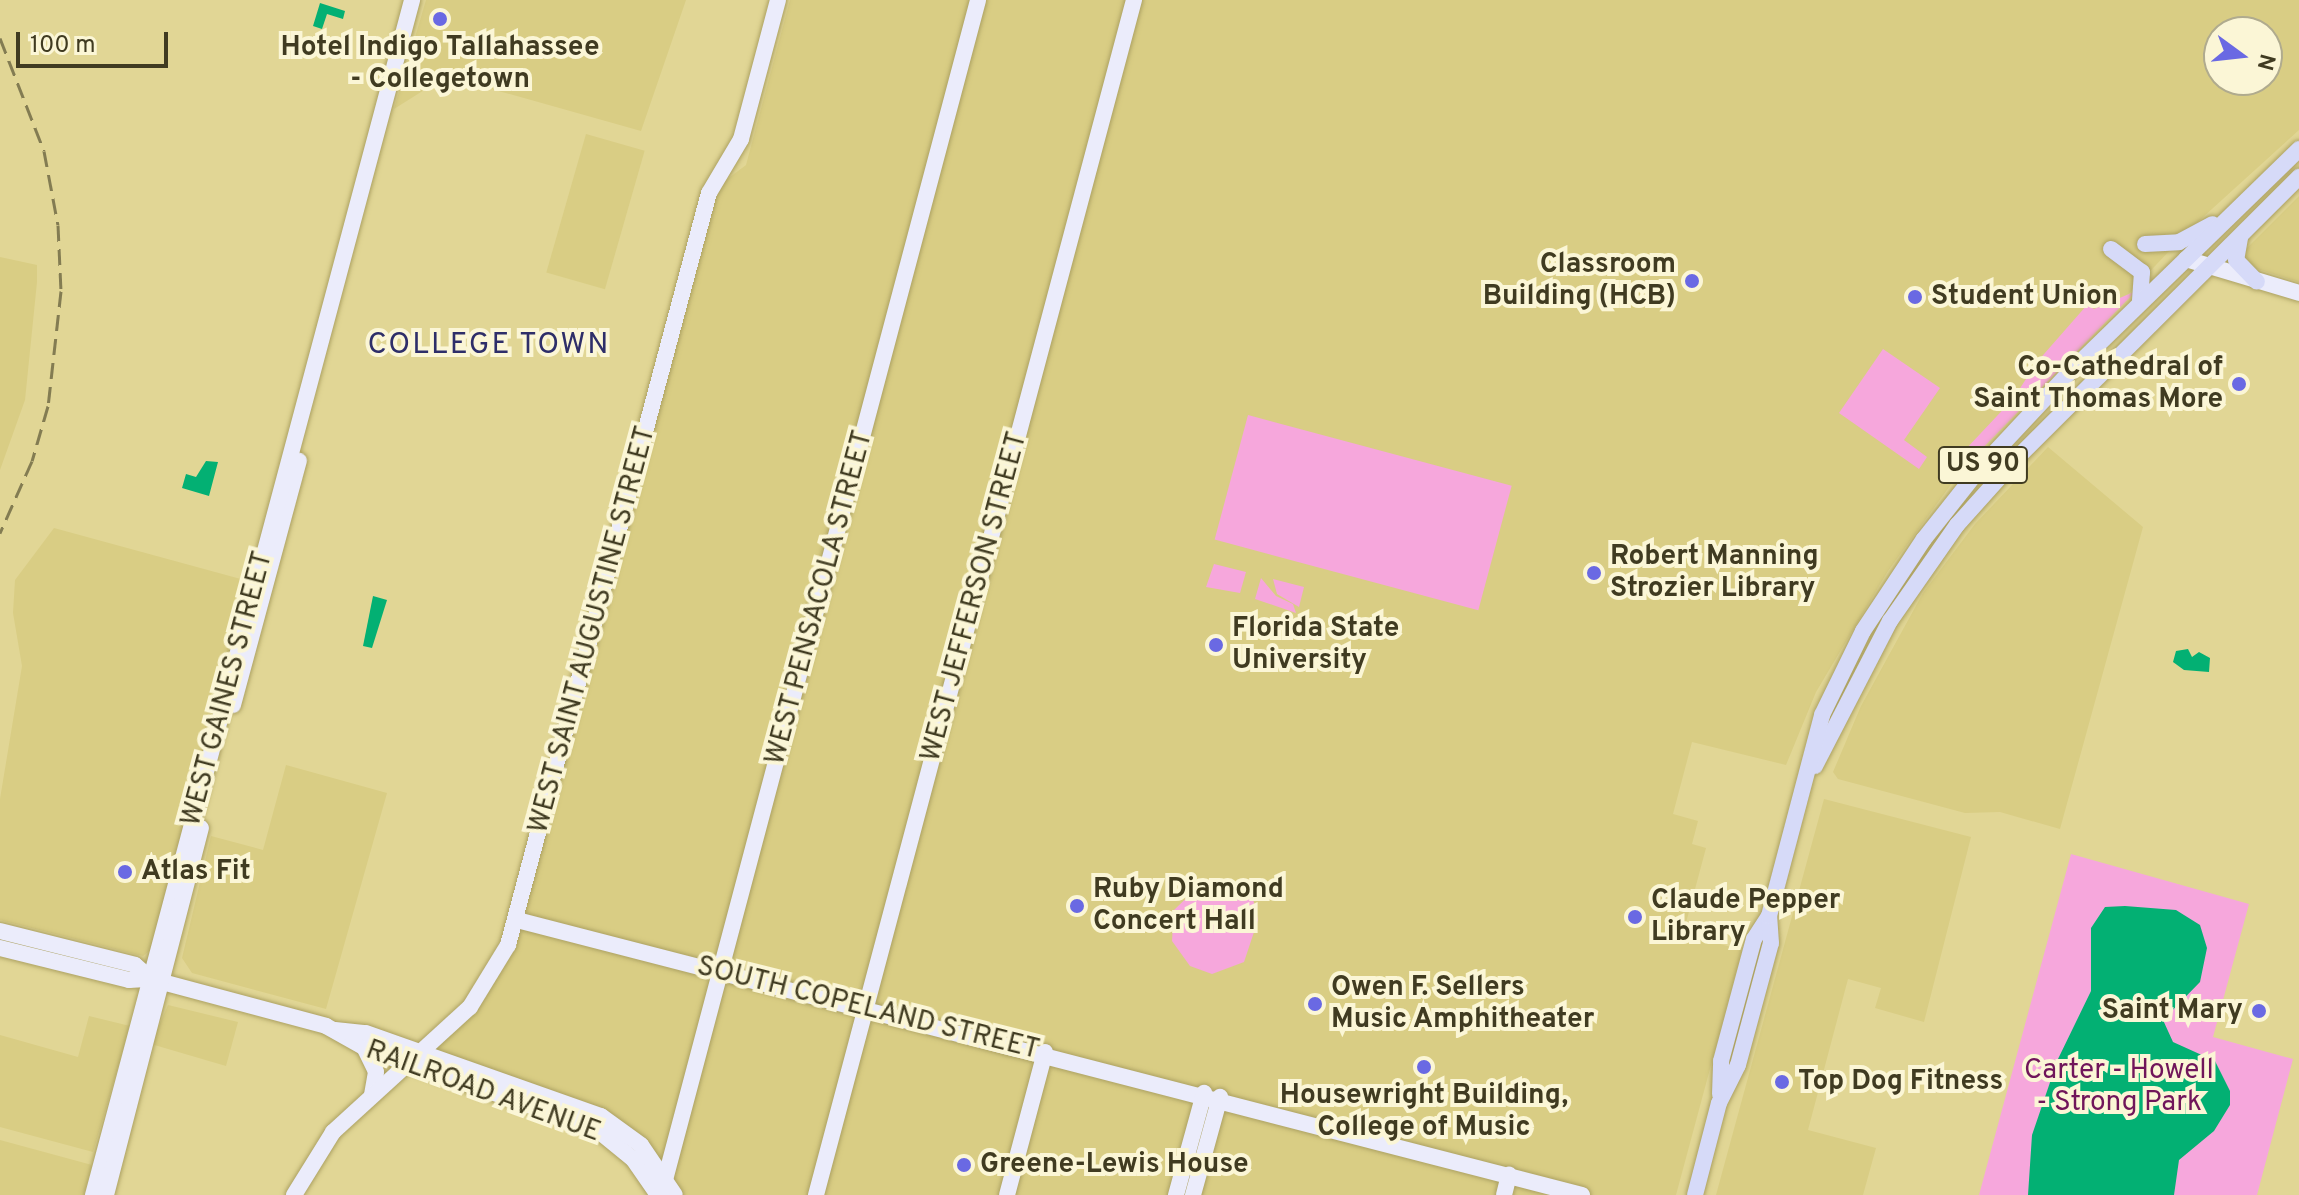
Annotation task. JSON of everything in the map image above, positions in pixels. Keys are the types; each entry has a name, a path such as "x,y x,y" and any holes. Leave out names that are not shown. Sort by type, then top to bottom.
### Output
{"main road":[{"name":"US 90","path":"1695,1195 1719,1103 1738,1065 1771,943 1769,916 1837,681 1903,569 1981,467 2138,306 2299,149"},
{"name":"US 90","path":"1805,785 1881,637 1940,547 1993,483 2299,177"},
{"path":"2145,244 2183,241 2235,211"},
{"path":"2245,231 2236,257 2243,272 2257,282"},
{"path":"2111,249 2142,272 2144,289 2138,306"}],"street":[{"name":"WEST GAINES STREET","path":"93,1195 132,1072 261,590 317,370 402,0"},
{"name":"WEST GAINES STREET","path":"397,32 412,0"},
{"name":"WEST SAINT AUGUSTINE STREET","path":"294,1195 333,1132 481,993 517,920 709,193 741,139 778,0"},
{"name":"WEST PENSACOLA STREET","path":"661,1189 978,0"},
{"name":"WEST JEFFERSON STREET","path":"816,1195 1134,0"},
{"path":"2182,263 2299,293"},
{"name":"SOUTH COPELAND STREET","path":"517,920 1212,1095 1582,1195"},
{"name":"RAILROAD AVENUE","path":"0,931 135,965 157,981"},
{"name":"RAILROAD AVENUE","path":"0,948 129,980 157,981 335,1030 355,1030 413,1057 601,1116 641,1145 661,1189 675,1195"},
{"name":"RAILROAD AVENUE","path":"335,1030 365,1049 413,1057"},
{"path":"365,1049 376,1072 372,1095"},
{"path":"1007,1195 1045,1052"},
{"name":"WEST GAINES STREET","path":"106,1195 132,1072"},
{"path":"1176,1195 1196,1153 1212,1095"},
{"path":"1193,1195 1196,1153"},
{"path":"1504,1195 1509,1175"}],"shaded area":[{"path":"426,0 686,0 641,131 456,79 429,87 394,109"},
{"name":"Florida State University","path":"790,0 2299,0 2299,130 2191,228 1960,472 1888,571 1816,692 1786,765 1692,742 1673,814 1698,821 1692,844 1706,848 1683,934 1742,950 1676,1195 675,1195 657,1165 420,1052 491,978 709,193 746,165"},
{"path":"320,3 345,11 343,19 327,14 322,29 313,26"},
{"path":"586,134 645,151 605,289 546,272"},
{"path":"2299,196 2299,282 2251,267 2244,251"},
{"path":"0,257 37,265 37,282 25,400 0,470"},
{"path":"2048,447 2143,527 2060,829 2000,812 1965,813 1838,779 1833,772 1861,706 1923,593 1975,524"},
{"path":"206,461 218,462 209,496 182,488 186,474 196,477"},
{"path":"54,528 248,581 153,948 143,956 0,920 0,799 22,666 13,613 15,580"},
{"path":"373,596 387,600 372,648 363,646"},
{"path":"2188,649 2192,657 2199,652 2210,658 2209,672 2184,670 2173,662 2176,651"},
{"path":"286,765 387,793 326,1009 192,973 182,958 211,836 263,850"},
{"path":"1824,799 1971,837 1924,1022 1875,1008 1881,988 1848,979 1808,1130 1876,1148 1863,1195 1716,1195"},
{"path":"2105,907 2176,910 2200,925 2207,948 2200,982 2163,1020 2173,1042 2215,1061 2230,1091 2230,1105 2214,1131 2179,1160 2174,1195 2028,1195 2032,1135 2058,1059 2091,991 2091,928"},
{"path":"168,1005 238,1022 226,1066 151,1044"},
{"path":"89,1016 130,1026 93,1152 0,1127 0,1035 78,1057"},
{"path":"0,1140 92,1165 84,1195 0,1195"}],"green space":[{"path":"2136,291 1973,458 1964,451 2013,399 2037,362 2087,305 2094,309"},
{"path":"1883,349 1940,388 1904,440 1927,457 1919,469 1839,413"},
{"path":"1248,415 1512,486 1478,610 1215,540"},
{"path":"1214,564 1246,572 1240,593 1206,587"},
{"path":"1261,578 1276,596 1293,604 1296,613 1255,599"},
{"path":"1273,579 1304,587 1299,607 1277,594"},
{"name":"Carter - Howell - Strong Park","path":"2071,854 2249,904 2213,1037 2293,1059 2257,1195 1979,1195"},
{"path":"1223,879 1252,895 1258,920 1244,962 1212,974 1190,966 1172,941 1174,910 1202,883"}],"railway":[{"path":"0,38 44,151 58,225 61,291 48,406 32,461 0,533"}],"place":[{"name":"Hotel Indigo Tallahassee - Collegetown","path":"440,19"},
{"name":"Classroom Building (HCB)","path":"1692,281"},
{"name":"Student Union","path":"1915,297"},
{"name":"Co-Cathedral of Saint Thomas More","path":"2239,384"},
{"name":"Robert Manning Strozier Library","path":"1594,573"},
{"name":"Florida State University","path":"1216,645"},
{"name":"Atlas Fit","path":"125,872"},
{"name":"Ruby Diamond Concert Hall","path":"1077,906"},
{"name":"Claude Pepper Library","path":"1635,917"},
{"name":"Owen F. Sellers Music Amphitheater","path":"1315,1004"},
{"name":"Saint Mary","path":"2259,1011"},
{"name":"Housewright Building, College of Music","path":"1424,1067"},
{"name":"Top Dog Fitness","path":"1782,1082"},
{"name":"Greene-Lewis House","path":"964,1165"}],"district":[{"name":"COLLEGE TOWN","path":"489,346"}]}
